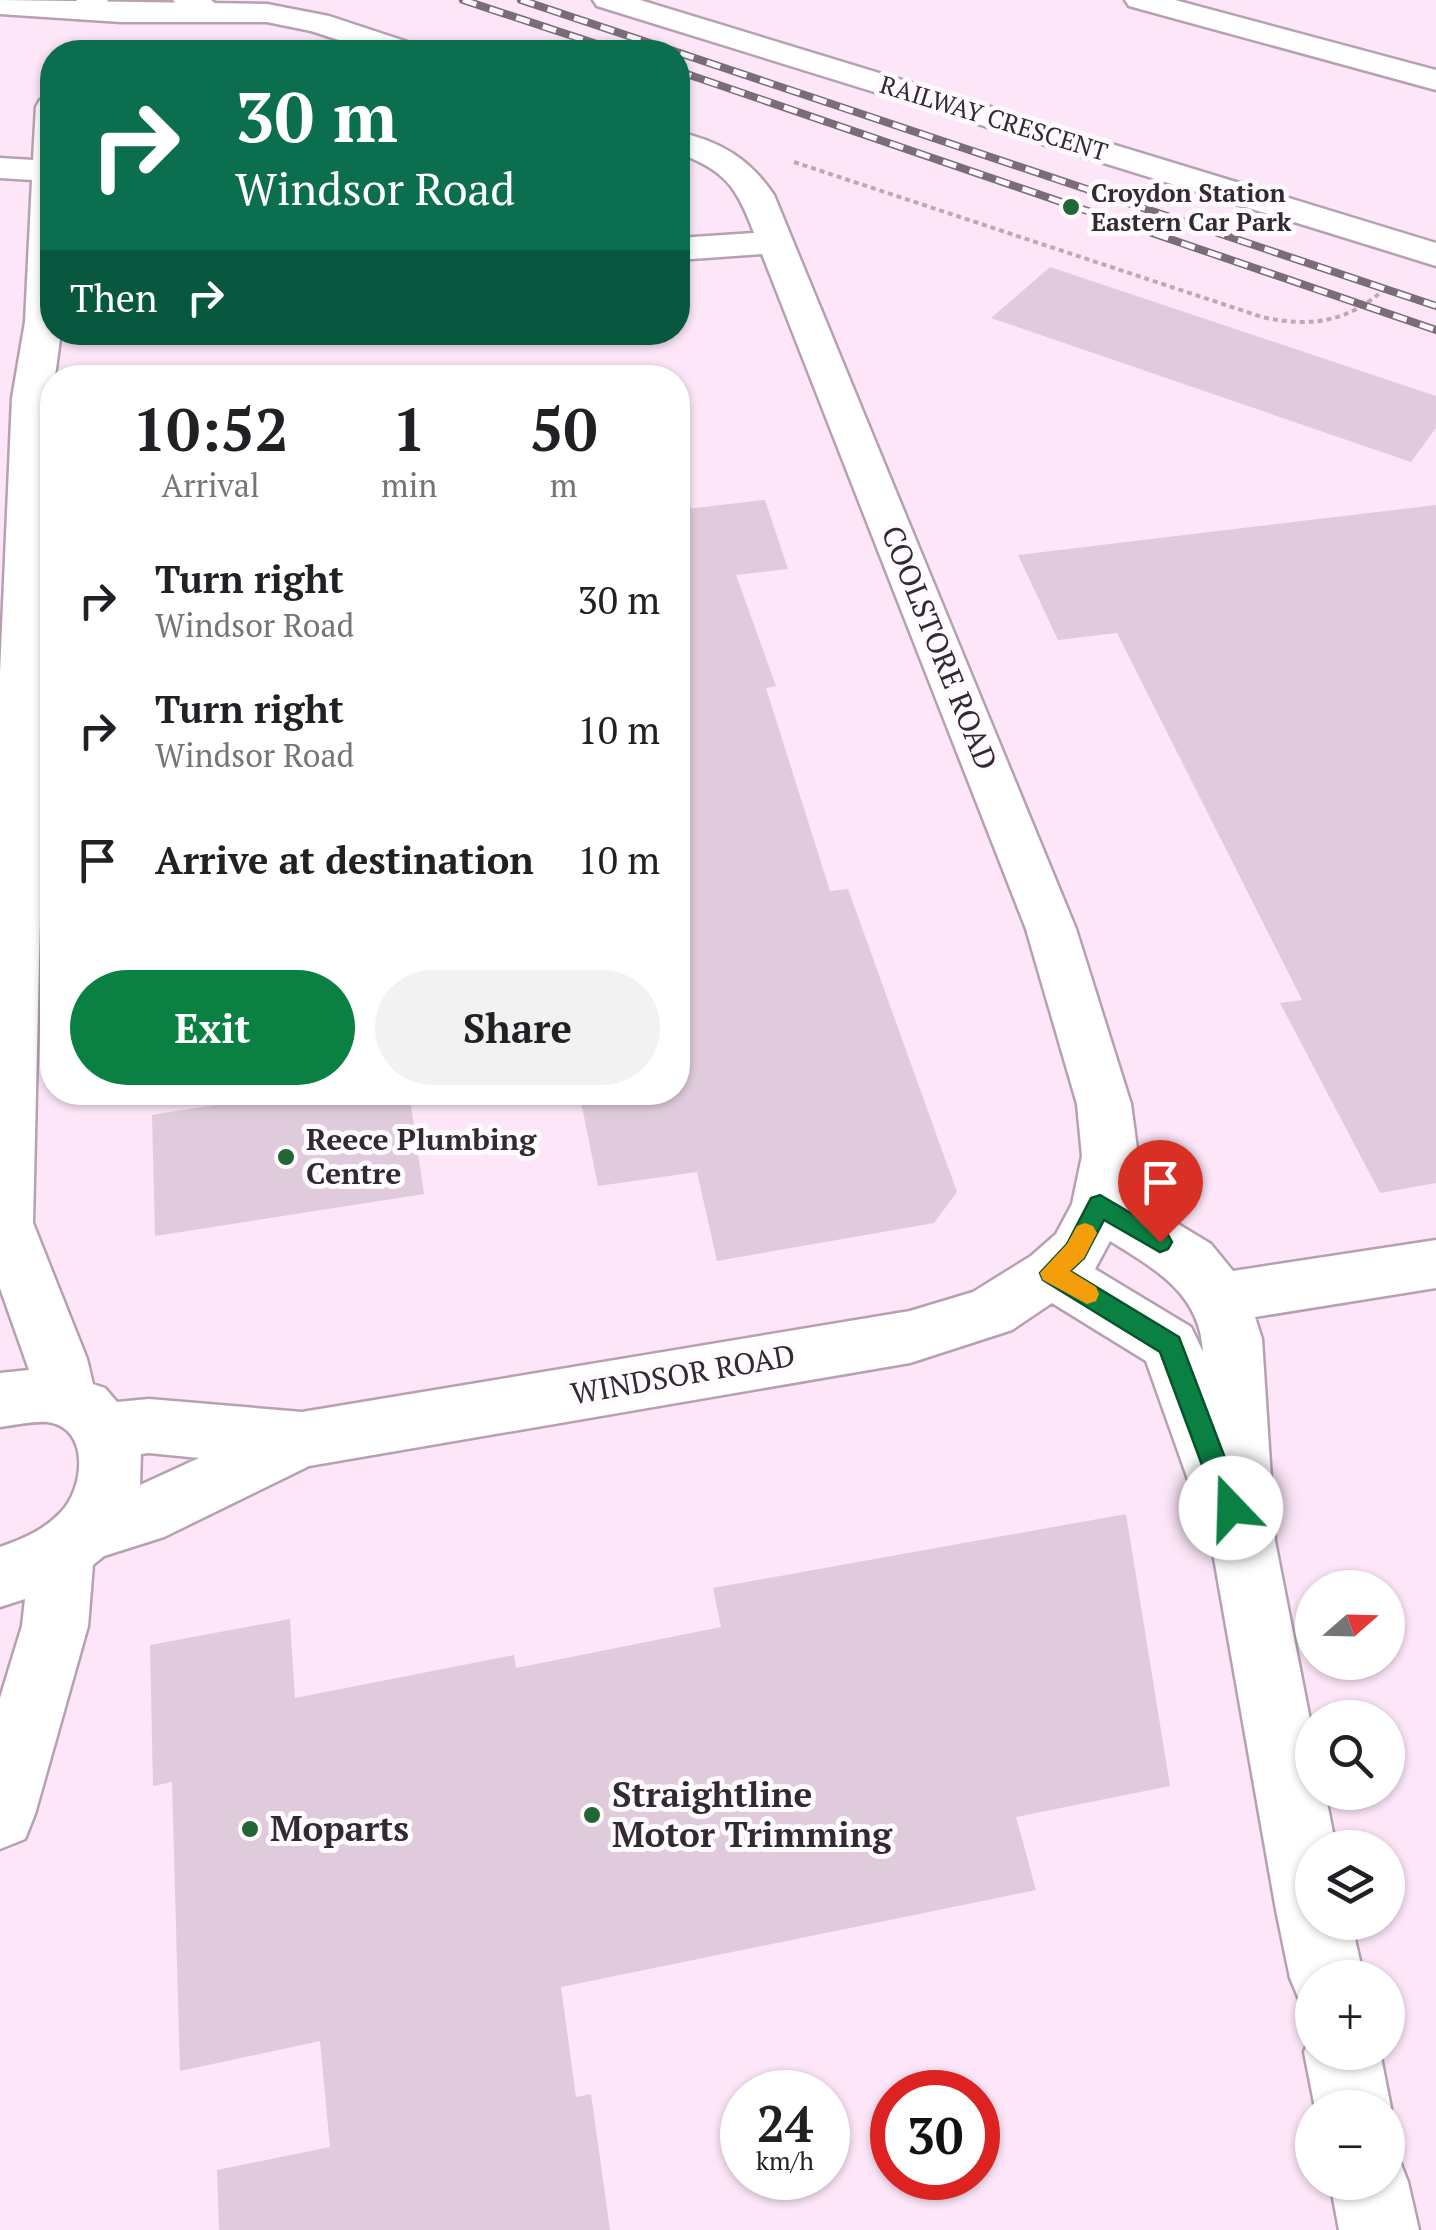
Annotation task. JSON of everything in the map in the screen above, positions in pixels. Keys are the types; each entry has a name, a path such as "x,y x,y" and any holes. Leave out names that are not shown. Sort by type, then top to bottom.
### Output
{"street":[{"name":"RAILWAY CRESCENT","path":"608,0 1431,254"},
{"path":"669,18 700,0"},
{"path":"1140,0 1436,80"},
{"path":"0,5 70,16 199,6 318,23 370,40"},
{"name":"COOLSTORE ROAD","path":"690,146 718,156 746,177 758,195 1051,929 1104,1104 1110,1156 1100,1205"},
{"path":"0,168 40,170"},
{"path":"690,248 776,242"},
{"path":"0,1814 55,1626 49,1554 105,1506 113,1454 85,1415 2,1233 32,398 40,345"},
{"path":"1100,1205 1190,1260 1220,1298 1232,1339 1243,1541 1297,1830"},
{"name":"WINDSOR ROAD","path":"0,1400 30,1396 85,1415 150,1426 302,1440 910,1336 991,1312 1052,1273 1076,1251 1100,1205"},
{"path":"1220,1298 1436,1264"},
{"path":"1052,1273 1170,1345 1243,1541"},
{"name":"WINDSOR ROAD","path":"49,1554 141,1516 302,1440"},
{"path":"1373,2200 1379,2230"}],"path":[{"path":"788,158 800,166 905,202 1240,312 1295,325 1340,322 1380,295 1409,264 1431,254"}],"building":[{"path":"1050,267 1436,396 1436,428 1411,462 991,318"},
{"path":"765,500 788,569 736,575 776,686 766,688 830,891 848,889 957,1192 934,1223 717,1261 697,1172 598,1186 582,1105 690,1105 690,509"},
{"path":"1436,505 1436,1183 1380,1193 1280,1003 1302,1000 1117,633 1058,640 1018,555"},
{"name":"Reece Plumbing Centre","path":"214,1105 411,1105 424,1194 155,1236 152,1115"},
{"path":"1126,1514 1170,1786 1016,1817 1036,1890 561,1987 576,2097 591,2094 610,2230 219,2230 217,2170 330,2147 320,2041 180,2071 172,1782 153,1786 150,1645 290,1619 295,1698 514,1655 516,1668 721,1627 713,1588"}],"railway":[{"path":"463,0 585,40"},
{"path":"521,0 641,40"},
{"path":"690,57 1436,306"},
{"path":"690,75 1436,330"}],"slow traffic":[{"path":"1085,1233 1076,1251 1052,1273 1087,1294"}],"place":[{"name":"Croydon Station Eastern Car Park","path":"1071,207"},
{"name":"Reece Plumbing Centre","path":"286,1157"},
{"name":"Straightline Motor Trimming","path":"592,1815"},
{"name":"Moparts","path":"250,1829"}],"route":[{"path":"1160,1242 1100,1205 1076,1251 1052,1273 1170,1345 1231,1508"}]}
